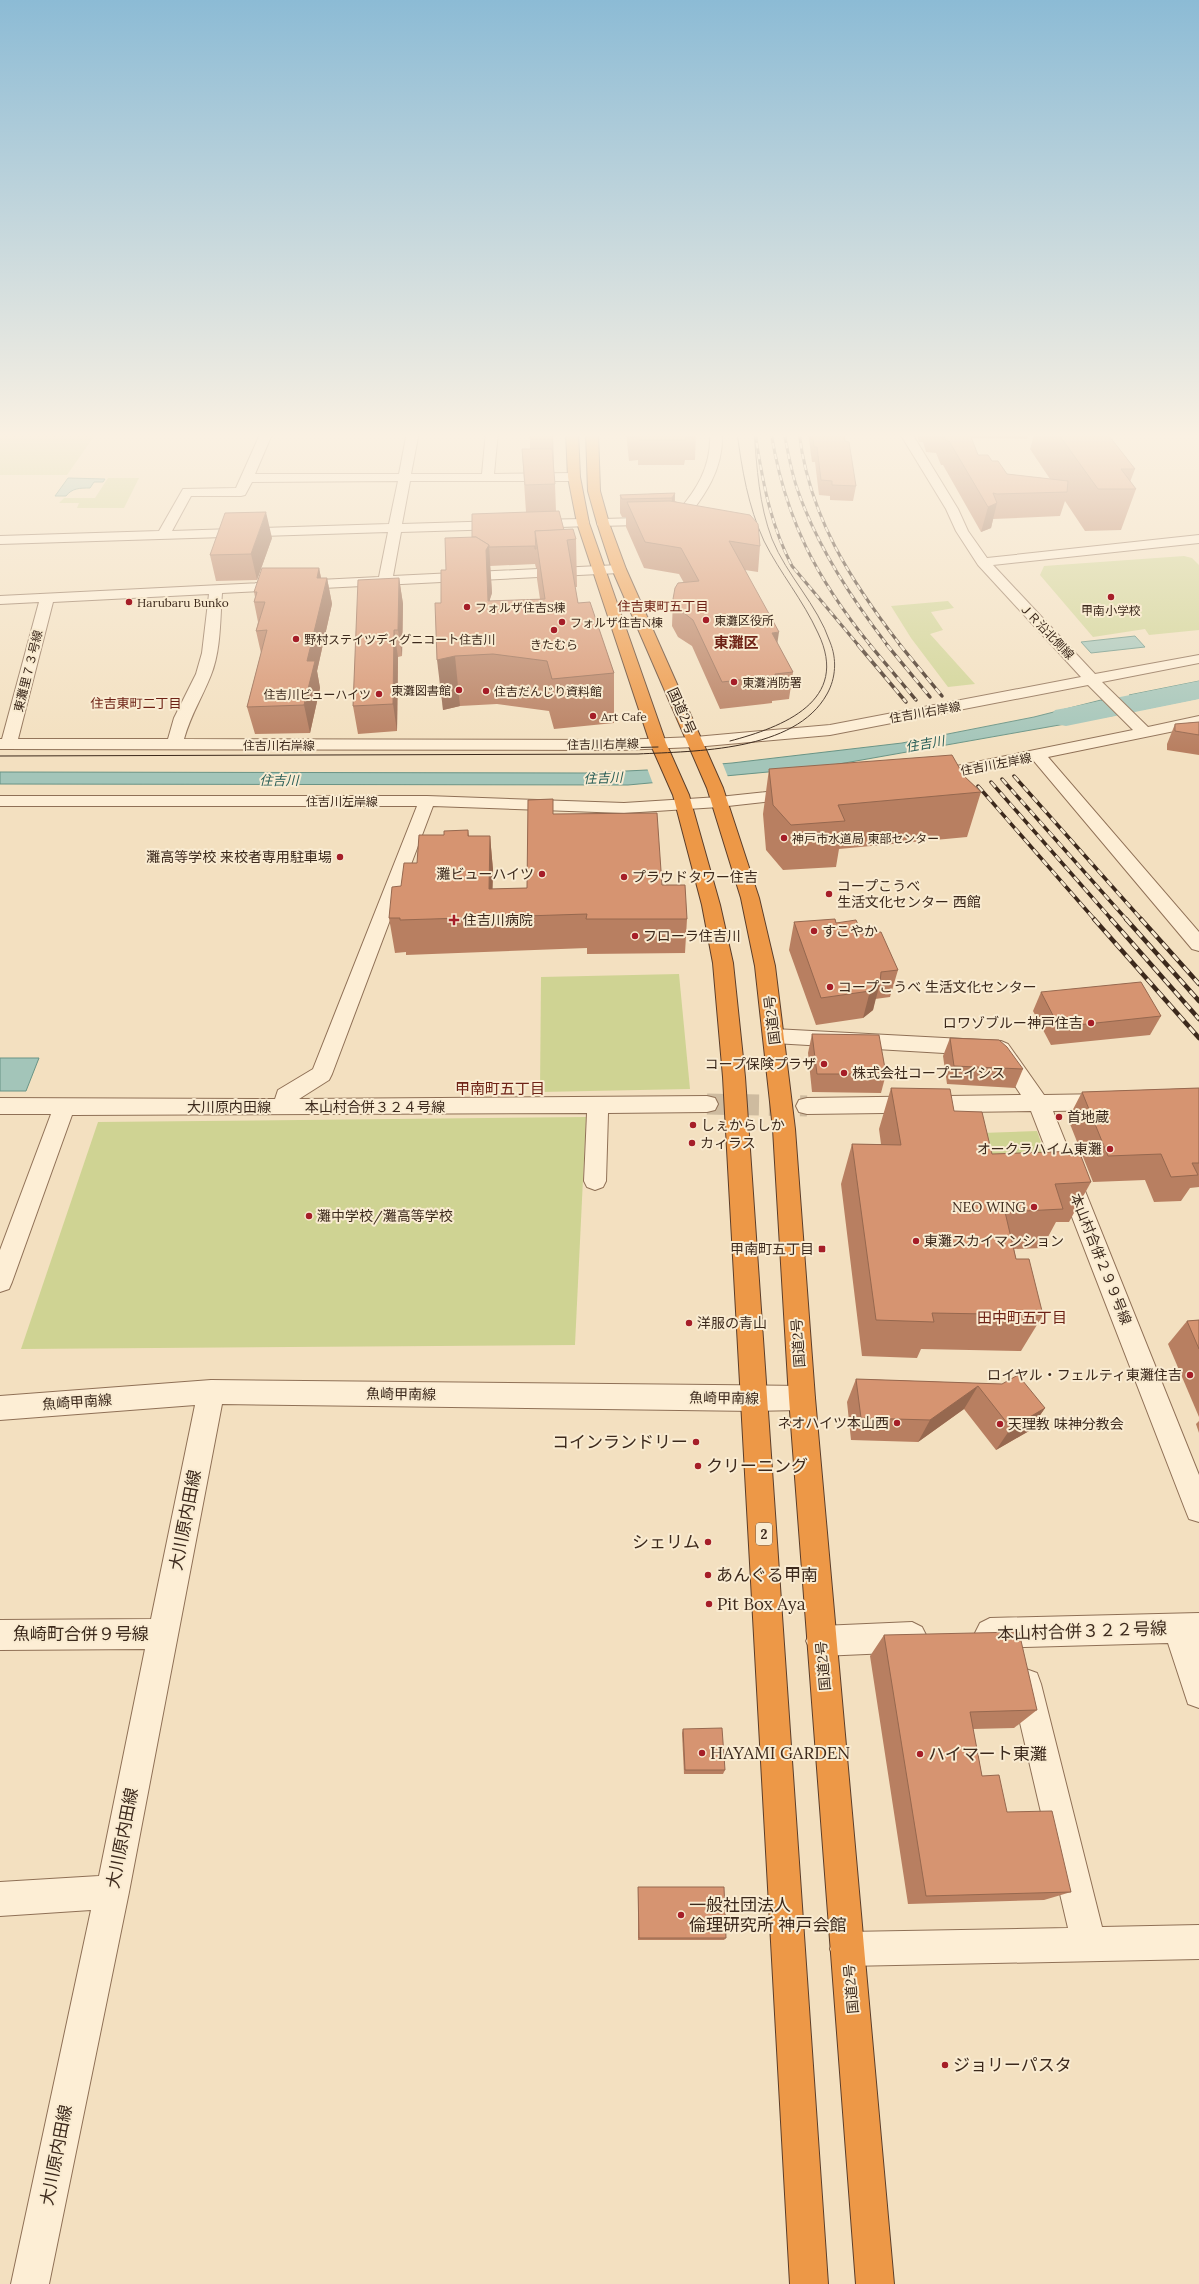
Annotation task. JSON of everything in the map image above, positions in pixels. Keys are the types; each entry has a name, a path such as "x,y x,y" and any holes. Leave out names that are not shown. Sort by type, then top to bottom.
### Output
{"highway":[{"name":"2","path":"588,539 662,750 681,797 712,905 723,962 734,1077 755,1399 809,2284"},
{"name":"国道2号","path":"608,539 619,569 698,748 717,795 750,898 765,966 784,1129 802,1398 821,1641 875,2284"}],"street":[{"path":"2,543 91,539"},
{"path":"385,582 392,539"},
{"name":"ＪＲ沿北側線","path":"967,539 983,562 1133,722 1146,733"},
{"path":"983,562 1199,539"},
{"path":"0,600 385,582 619,569"},
{"path":"175,745 182,718 204,674 209,653 216,589"},
{"name":"東灘里７３号線","path":"4,744 47,598"},
{"name":"住吉川右岸線","path":"4,744 620,745 662,750 698,748 830,730 1097,684 1199,659"},
{"name":"住吉川左岸線","path":"920,779 1199,721"},
{"path":"1037,755 1199,944"},
{"path":"717,795 812,792"},
{"name":"住吉川左岸線","path":"0,801 427,801 624,808 681,797 717,795"},
{"name":"大川原内田線","path":"0,1106 65,1105 283,1107 286,1096 322,1074 427,801"},
{"name":"本山村合併２９９号線","path":"774,1036 1001,1049 1039,1104 1199,1509"},
{"path":"807,1106 1039,1104 1127,1101"},
{"name":"本山村合併３２４号線","path":"283,1107 708,1104"},
{"path":"0,1282 65,1105"},
{"path":"595,1181 598,1105"},
{"name":"大川原内田線","path":"30,2284 73,2071 112,1892 210,1392"},
{"name":"魚崎甲南線","path":"0,1408 210,1392 755,1399 802,1398"},
{"path":"1189,1628 1199,1693"},
{"name":"本山村合併３２２号線","path":"967,1634 1189,1628"},
{"path":"1013,1632 1089,1943"},
{"name":"魚崎町合併９号線","path":"0,1635 162,1634"},
{"path":"821,1641 936,1636"},
{"path":"0,1899 112,1892"},
{"path":"847,1949 1199,1942"}],"green space":[{"path":"1184,556 1192,558 1199,565 1199,630 1149,635 1145,629 1093,637 1040,575 1044,566"},
{"path":"948,601 954,608 931,612 943,630 930,634 975,684 948,687 911,638 891,606"},
{"path":"679,974 690,1089 540,1092 541,977"},
{"name":"灘中学校/灘高等学校","path":"586,1117 575,1345 21,1349 98,1122"},
{"path":"1037,1131 1057,1187 998,1189 981,1133"}],"water":[{"path":"1135,636 1145,647 1091,653 1081,642"},
{"path":"1199,681 1199,698 1144,709 1129,695"},
{"path":"1101,700 1116,715 822,767 628,785 0,784 0,772 585,773 647,770 732,763 902,743 1034,717"},
{"path":"0,1058 39,1058 26,1091 0,1091"}],"pier":[{"path":"722,762 728,777 653,784 647,768"}],"building":[{"path":"216,539 257,539 251,554 210,555"},
{"path":"445,539 479,539 489,545 486,550 488,601 545,599 536,539 576,539 567,540 578,603 590,602 614,673 552,679 547,661 493,654 455,656 437,660 435,603 441,603 441,570 446,570"},
{"path":"479,539 535,539 536,549 535,546 489,547 489,545"},
{"path":"643,539 759,539 760,546 729,541 779,632 772,633 793,672 775,674 775,676 722,682 693,620 680,610 673,599 675,588 678,583 699,581 681,548 645,542"},
{"path":"262,568 319,568 317,578 327,578 307,661 315,661 304,705 247,707 267,630 256,631 265,602 254,602 257,592 254,592"},
{"name":"住吉川ビューハイツ","path":"399,578 398,630 394,630 393,704 353,706 358,580"},
{"path":"1199,722 1199,735 1175,731 1175,724"},
{"path":"952,755 964,776 981,792 838,805 845,821 791,825 773,805 769,769"},
{"path":"553,799 553,814 657,813 662,885 685,885 687,919 586,919 587,914 400,920 400,918 389,918 392,887 401,886 404,863 417,863 419,835 444,835 444,831 468,830 468,836 490,836 489,889 527,888 528,800"},
{"path":"835,919 836,923 856,920 862,934 881,932 898,970 881,972 880,983 870,991 821,998 794,922"},
{"path":"1141,982 1161,1016 1059,1027 1041,992"},
{"path":"812,1034 879,1035 886,1074 817,1074"},
{"path":"950,1038 999,1040 1007,1047 1023,1069 954,1066"},
{"path":"891,1088 950,1089 954,1111 982,1112 992,1154 1079,1151 1091,1182 1055,1184 1063,1209 1005,1212 1016,1259 1029,1259 1043,1315 932,1313 934,1322 876,1320 852,1144 901,1145"},
{"path":"1199,1088 1199,1163 1192,1163 1198,1175 1171,1177 1161,1154 1108,1156 1082,1092"},
{"path":"1199,1320 1199,1349 1187,1321"},
{"path":"1018,1375 1045,1408 1011,1428 978,1386 930,1420 861,1418 856,1379 1002,1384"},
{"name":"ハイマート東灘","path":"1019,1632 1037,1710 970,1712 982,1776 999,1775 1007,1812 1052,1811 1071,1892 926,1896 884,1635"},
{"name":"HAYAMI GARDEN","path":"722,1728 725,1770 685,1770 683,1729"},
{"name":"一般社団法人 倫理研究所 神戸会館","path":"638,1887 724,1887 726,1938 639,1938"}],"waterway":[{"name":"住吉川","path":"1066,717 1199,690"}],"tunnel":[{"path":"707,1104 807,1106"}],"tram line":[{"path":"730,741 771,728 790,719 806,707 819,693 826,677 826,657 818,633 763,539"},
{"path":"0,756 638,754 687,752 714,749 742,745 768,738 792,727 812,713 827,694 834,675 834,655 824,628 818,615 778,552 772,539"},
{"path":"618,748 658,747"}],"railway":[{"path":"780,539 792,566 859,646"},
{"path":"803,539 834,596 851,621 871,646"},
{"path":"818,539 849,591 888,646"},
{"path":"831,539 865,597 901,646"},
{"path":"858,645 906,702"},
{"path":"870,645 916,700"},
{"path":"887,645 930,697"},
{"path":"900,645 942,696"},
{"path":"1014,776 1142,920"},
{"path":"1002,779 1127,920"},
{"path":"991,782 1112,920"},
{"path":"978,786 1095,920"},
{"path":"1094,919 1199,1038"},
{"path":"1111,919 1199,1019"},
{"path":"1126,919 1199,1001"},
{"path":"1141,919 1199,984"}],"place":[{"name":"甲南小学校","path":"1111,597"},
{"name":"Harubaru Bunko","path":"129,602"},
{"name":"フォルザ住吉S棟","path":"467,607"},
{"name":"東灘区役所","path":"706,620"},
{"name":"フォルザ住吉N棟","path":"562,622"},
{"name":"きたむら","path":"554,630"},
{"name":"野村ステイツディグニコート住吉川","path":"296,639"},
{"name":"東灘消防署","path":"734,682"},
{"name":"東灘図書館","path":"459,690"},
{"name":"住吉だんじり資料館","path":"486,691"},
{"name":"住吉川ビューハイツ","path":"379,694"},
{"name":"Art Cafe","path":"593,716"},
{"name":"神戸市水道局 東部センター","path":"784,838"},
{"name":"灘高等学校 来校者専用駐車場","path":"340,857"},
{"name":"灘ビューハイツ","path":"542,874"},
{"name":"プラウドタワー住吉","path":"624,877"},
{"name":"コープこうべ 生活文化センター 西館","path":"829,894"},
{"name":"住吉川病院","path":"454,920"},
{"name":"すこやか","path":"814,931"},
{"name":"フローラ住吉川","path":"635,936"},
{"name":"コープこうべ 生活文化センター","path":"830,987"},
{"name":"ロワゾブルー神戸住吉","path":"1091,1023"},
{"name":"コープ保険プラザ","path":"824,1064"},
{"name":"株式会社コープエイシス","path":"844,1073"},
{"name":"首地蔵","path":"1059,1117"},
{"name":"しぇからしか","path":"693,1125"},
{"name":"カィラス","path":"692,1143"},
{"name":"オークラハイム東灘","path":"1110,1149"},
{"name":"NEO WING","path":"1034,1207"},
{"name":"灘中学校/灘高等学校","path":"309,1216"},
{"name":"東灘スカイマンション","path":"916,1241"},
{"name":"甲南町五丁目","path":"822,1249"},
{"name":"洋服の青山","path":"689,1323"},
{"name":"ロイヤル・フェルティ東灘住吉","path":"1190,1375"},
{"name":"ネオハイツ本山西","path":"897,1423"},
{"name":"天理教 味神分教会","path":"1000,1424"},
{"name":"コインランドリー","path":"696,1442"},
{"name":"クリーニング","path":"698,1466"},
{"name":"シェリム","path":"708,1542"},
{"name":"あんぐる甲南","path":"708,1575"},
{"name":"Pit Box Aya","path":"709,1604"},
{"name":"HAYAMI GARDEN","path":"702,1753"},
{"name":"ハイマート東灘","path":"920,1754"},
{"name":"一般社団法人 倫理研究所 神戸会館","path":"681,1915"},
{"name":"ジョリーパスタ","path":"945,2065"}],"district":[{"name":"住吉東町五丁目","path":"663,606"},
{"name":"東灘区","path":"736,642"},
{"name":"住吉東町二丁目","path":"136,703"},
{"name":"甲南町五丁目","path":"500,1088"},
{"name":"田中町五丁目","path":"1022,1317"}]}
